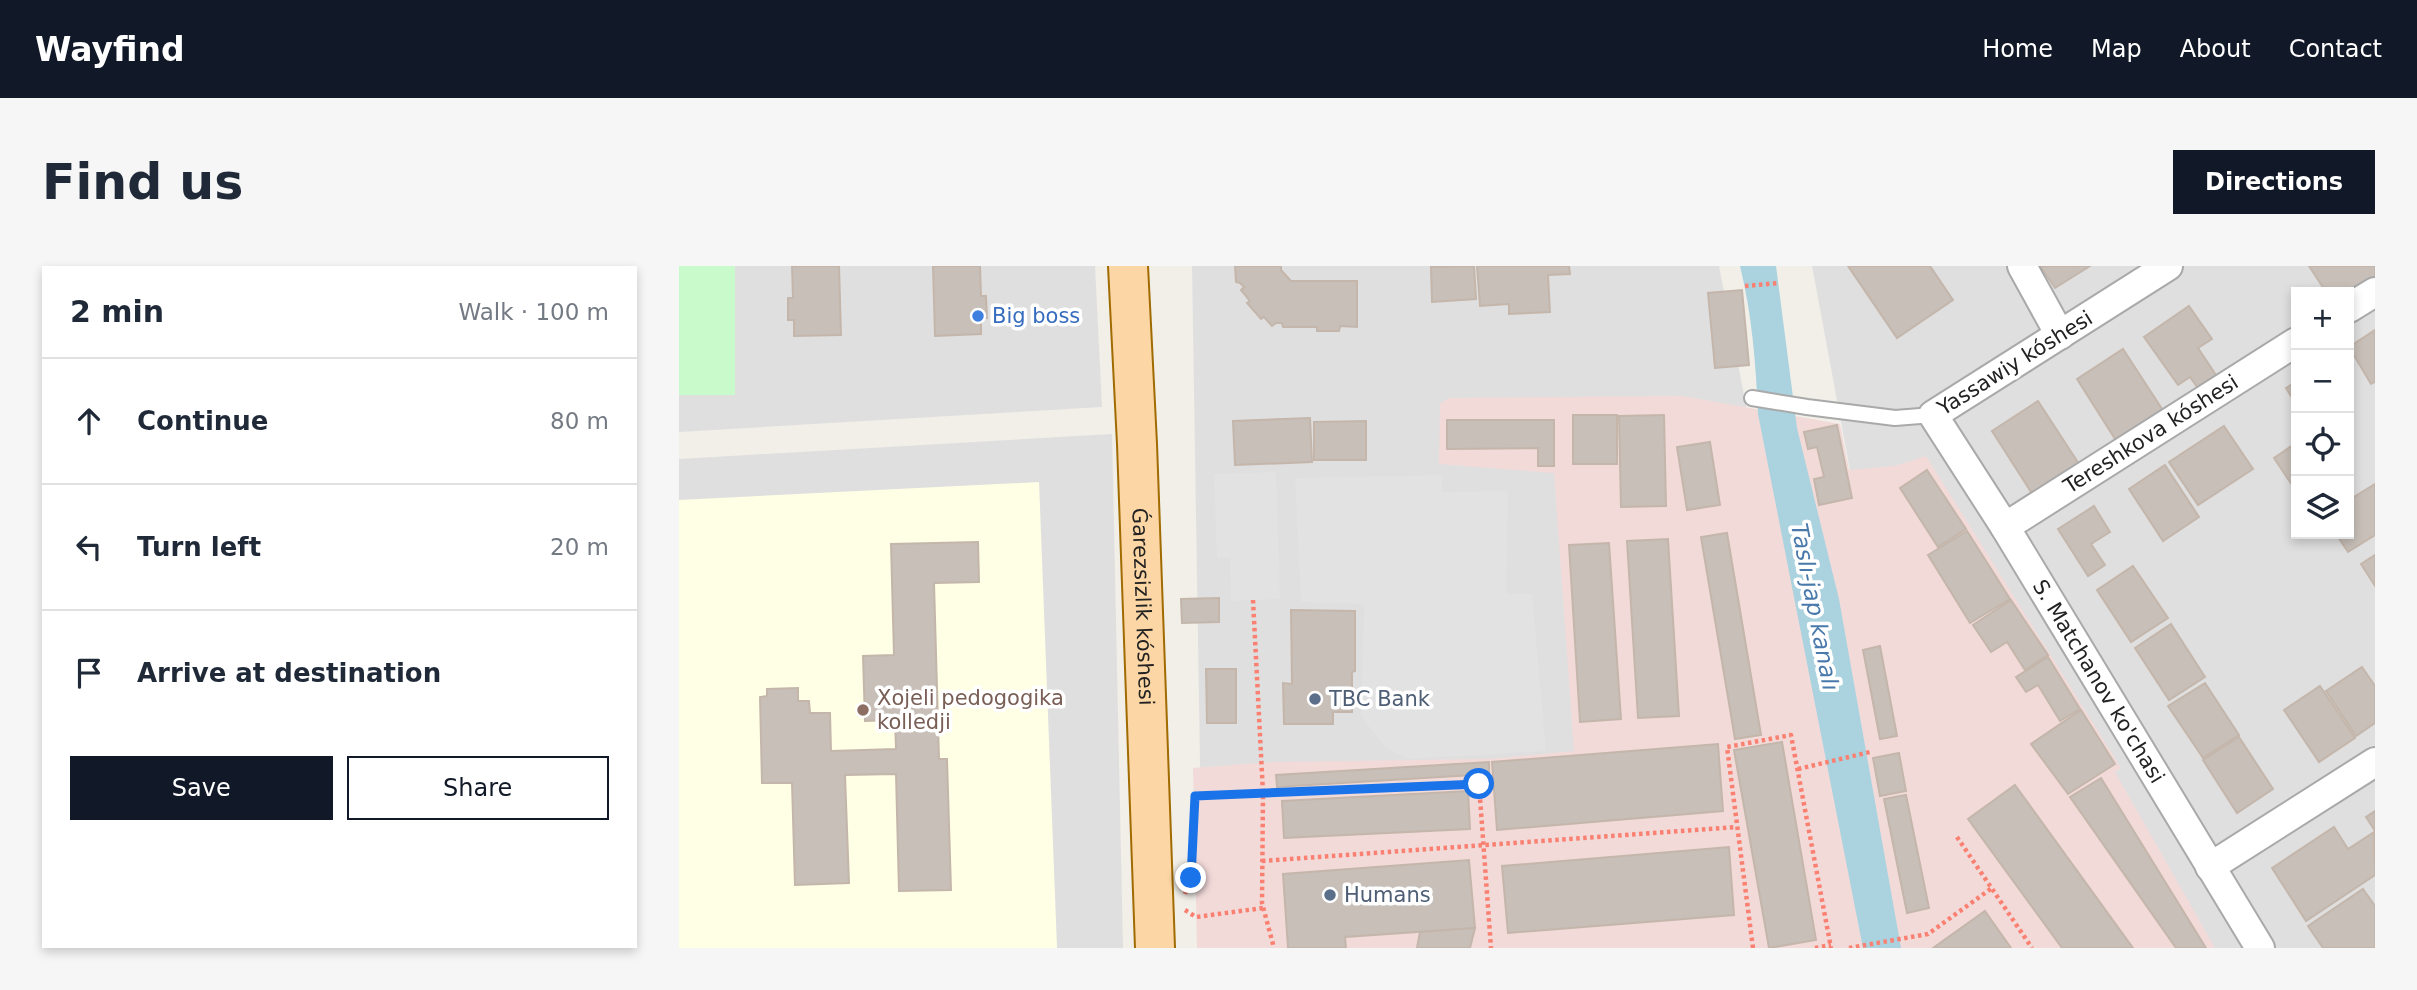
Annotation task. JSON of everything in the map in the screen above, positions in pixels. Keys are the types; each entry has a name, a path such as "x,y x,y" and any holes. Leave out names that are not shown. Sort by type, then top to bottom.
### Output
{"main road":[{"name":"Ǵarezsizlik kóshesi","path":"1128,266 1155,948"}],"street":[{"path":"2022,266 2060,335"},
{"name":"Yassawiy kóshesi","path":"1933,415 2168,266"},
{"path":"2354,306 2375,292"},
{"name":"Tereshkova kóshesi","path":"2005,527 2291,345"},
{"name":"S. Matchanov ko'chasi","path":"1933,415 2005,527 2260,948"},
{"path":"2210,867 2375,762"}],"lane":[{"name":"Yassawiy kóshesi","path":"1752,398 1895,418 1933,415"}],"path":[{"path":"1745,286 1779,283"},
{"path":"1253,600 1263,793 1263,908 1274,948"},
{"path":"1753,948 1727,747 1791,735 1831,947 1815,948"},
{"path":"1798,769 1870,751"},
{"path":"1184,898 1191,878 1195,796 1479,784 1491,948"},
{"path":"1262,861 1736,827"},
{"path":"1957,837 2032,948"},
{"path":"1849,948 1928,933 1992,888"},
{"path":"1181,907 1196,917 1263,908"}],"shaded area":[{"path":"679,266 1095,266 1102,407 679,432"},
{"path":"1192,266 1719,266 1851,948 1203,948"},
{"path":"1812,266 2375,266 2375,948 1939,948"},
{"path":"1682,396 1840,424 1849,470 1895,466 1926,456 2121,768 2115,772 2215,948 1197,948 1193,768 1273,762 1489,759 1574,751 1554,473 1439,464 1440,404 1449,398"},
{"name":"Xojeli pedogogika kolledji","path":"1112,434 1123,948 679,948 679,459"},
{"path":"1276,472 1280,599 1231,601 1230,558 1217,558 1214,474"},
{"path":"1443,475 1441,492 1508,491 1506,594 1532,594 1546,751 1408,759 1385,747 1361,716 1364,604 1301,602 1295,478"},
{"name":"Xojeli pedogogika kolledji","path":"1039,482 1057,948 679,948 679,500"}],"green space":[{"path":"679,266 735,266 735,395 679,395"}],"water":[{"name":"Taslı-jap kanalı","path":"1740,266 1776,266 1797,428 1839,599 1901,948 1863,948 1758,414 1753,340"}],"building":[{"path":"792,266 839,266 841,335 794,336 794,320 788,320 788,298 793,298"},
{"path":"933,266 980,266 981,296 986,296 987,318 981,318 981,334 935,336"},
{"path":"1235,266 1281,266 1281,270 1291,281 1357,281 1357,327 1340,326 1339,331 1317,331 1317,327 1283,327 1282,323 1272,326 1264,317 1261,319 1247,303 1250,301 1241,290 1244,287 1236,282"},
{"path":"1474,266 1476,299 1432,302 1431,267"},
{"path":"1477,266 1569,266 1570,274 1548,275 1550,312 1509,314 1509,304 1480,306"},
{"path":"1848,266 1930,266 1953,300 1897,338"},
{"path":"2040,266 2090,266 2055,288"},
{"path":"2309,266 2375,266 2375,279 2354,290 2354,287 2323,287"},
{"path":"1742,290 1749,365 1715,368 1708,293"},
{"path":"2189,306 2212,339 2198,348 2218,378 2200,391 2190,377 2178,385 2144,337"},
{"path":"2375,330 2375,382 2371,384 2354,355 2354,344"},
{"path":"2123,349 2164,412 2117,442 2077,379"},
{"path":"2038,401 2079,464 2033,495 1992,431"},
{"path":"1573,415 1617,415 1617,464 1573,464"},
{"path":"1664,415 1666,506 1621,507 1619,416"},
{"path":"1310,418 1312,462 1235,465 1233,421"},
{"path":"1447,420 1554,420 1554,466 1538,466 1538,448 1447,449"},
{"path":"1366,421 1366,460 1314,460 1314,422"},
{"path":"1837,425 1852,498 1819,505 1814,479 1824,477 1817,447 1808,449 1804,432"},
{"path":"2224,426 2253,469 2198,505 2169,462"},
{"path":"1710,442 1720,505 1687,510 1677,447"},
{"path":"2291,446 2291,484 2274,458"},
{"path":"2165,465 2199,517 2163,541 2129,489"},
{"path":"1927,470 1966,529 1938,547 1900,488"},
{"path":"2375,484 2375,535 2348,552 2339,539 2354,539 2354,497"},
{"path":"2094,506 2110,532 2091,544 2105,565 2088,576 2058,529"},
{"path":"1967,531 2010,599 1970,623 1928,555"},
{"path":"1727,533 1761,735 1735,739 1701,537"},
{"path":"1668,539 1679,716 1638,718 1627,541"},
{"path":"978,542 979,582 934,583 939,759 947,759 951,890 899,891 896,774 845,775 849,883 795,885 792,783 762,783 760,697 767,696 767,689 798,688 798,701 809,701 810,713 830,713 831,751 896,749 895,720 865,721 863,656 894,655 891,544"},
{"path":"1609,543 1621,719 1580,722 1569,545"},
{"path":"2375,555 2375,586 2361,564"},
{"path":"2133,566 2168,618 2131,642 2097,590"},
{"path":"1219,598 1219,622 1182,623 1181,599"},
{"path":"2011,600 2048,655 2025,670 2007,642 1991,652 1973,625"},
{"path":"1291,610 1355,611 1352,712 1333,712 1333,724 1284,724 1283,683 1292,684"},
{"path":"2171,624 2205,677 2169,700 2135,648"},
{"path":"1880,646 1897,736 1880,739 1863,650"},
{"path":"2048,657 2080,709 2060,721 2038,685 2026,692 2016,677"},
{"path":"2362,667 2375,686 2375,723 2356,736 2326,691"},
{"path":"1206,669 1236,669 1236,723 1207,723"},
{"path":"2205,683 2239,735 2203,758 2168,706"},
{"path":"2320,686 2355,738 2319,762 2284,710"},
{"path":"2081,710 2115,764 2068,794 2031,744"},
{"path":"2239,737 2273,789 2237,813 2203,760"},
{"path":"1782,742 1816,940 1769,948 1734,750"},
{"path":"1718,744 1723,811 1497,830 1492,762"},
{"path":"1899,753 1906,791 1880,796 1873,758"},
{"path":"1489,762 1489,774 1277,787 1276,775"},
{"path":"2101,778 2206,948 2176,948 2070,797"},
{"path":"2015,785 2133,948 2062,948 1968,819"},
{"path":"1468,791 1470,829 1284,838 1282,801"},
{"path":"1906,795 1929,908 1907,913 1884,799"},
{"path":"2375,811 2375,831 2366,817"},
{"path":"2334,827 2348,849 2374,832 2375,875 2306,921 2272,868"},
{"path":"1729,847 1734,915 1508,933 1502,866"},
{"path":"1469,860 1475,928 1345,937 1346,948 1288,948 1283,874"},
{"path":"2363,889 2375,906 2375,948 2323,948 2308,926"},
{"path":"1985,911 2011,948 1933,948"},
{"path":"1475,928 1470,948 1417,948 1420,932"}],"place":[{"name":"Big boss","path":"978,316"},
{"name":"TBC Bank","path":"1315,699"},
{"name":"Xojeli pedogogika kolledji","path":"863,710"},
{"name":"Humans","path":"1330,895"}],"route":[{"path":"1191,878 1195,796 1479,784"}]}
